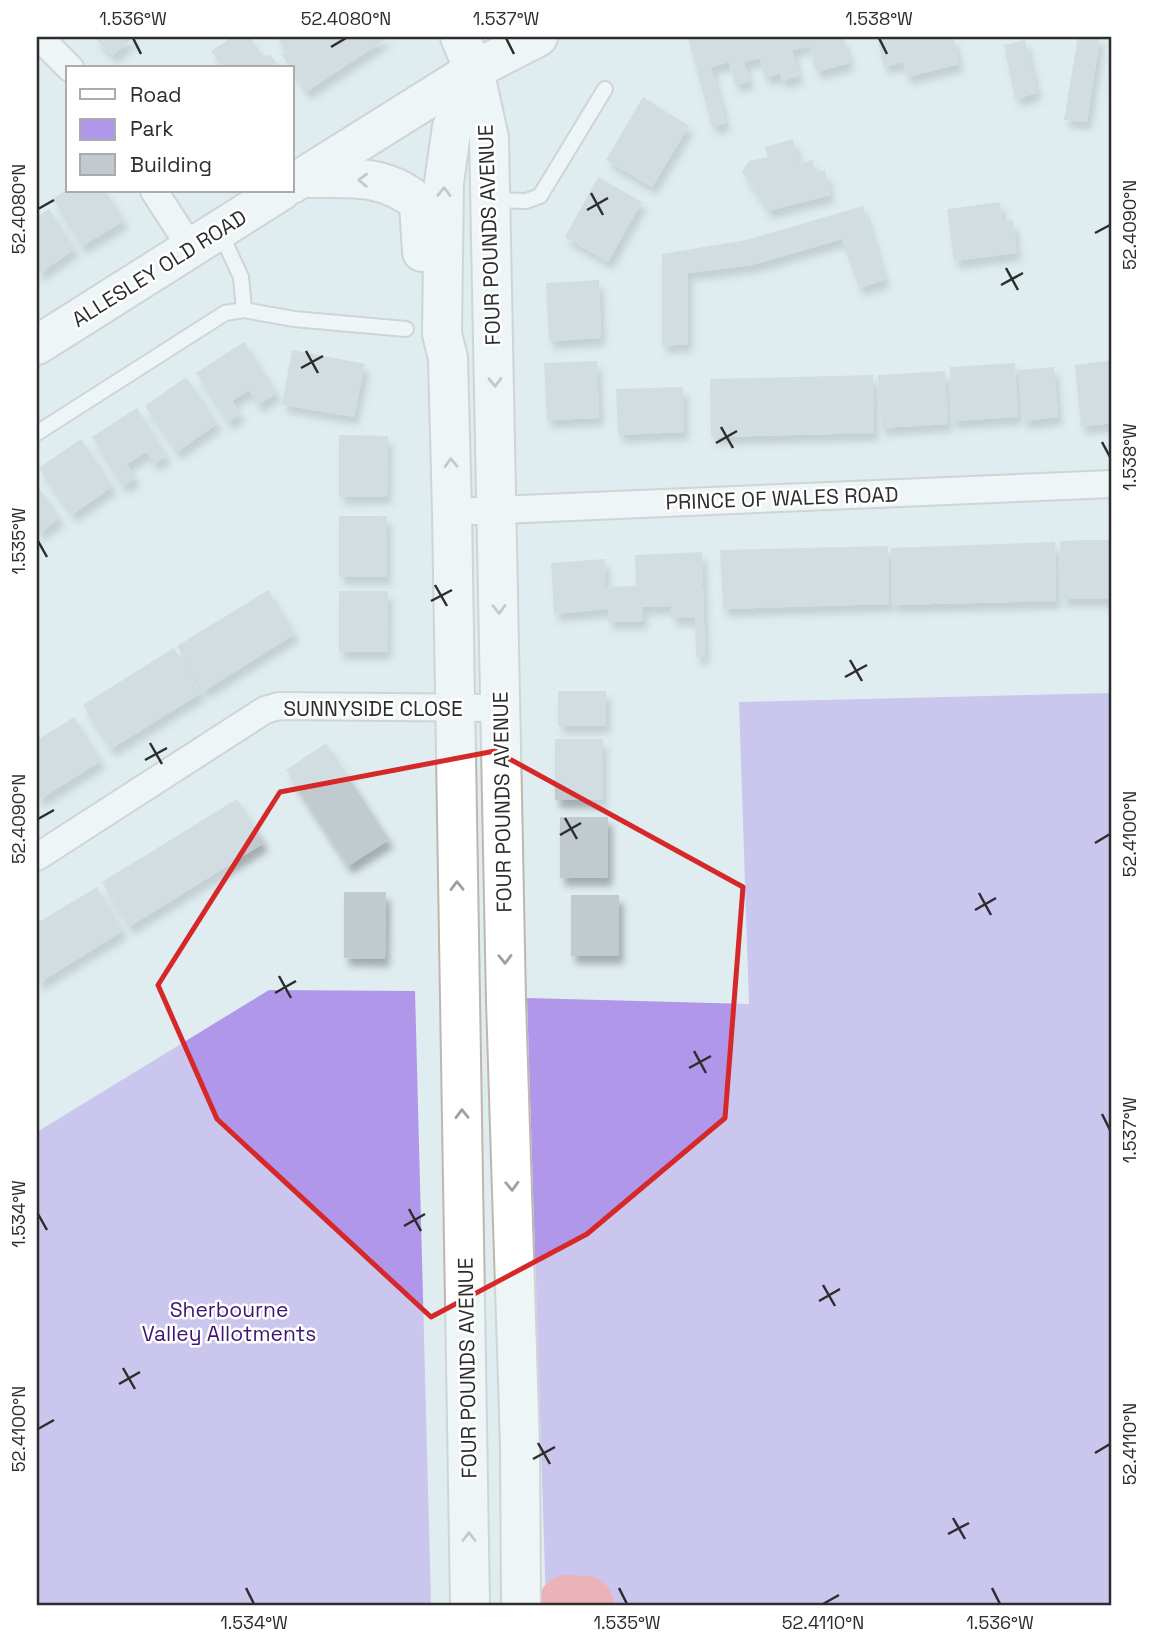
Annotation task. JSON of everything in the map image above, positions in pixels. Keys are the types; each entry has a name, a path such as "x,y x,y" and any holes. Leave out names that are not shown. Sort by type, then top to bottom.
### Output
{"main road":[{"name":"ALLESLEY OLD ROAD","path":"294,183 467,53 538,37"},
{"name":"FOUR POUNDS AVENUE","path":"467,53 489,138 506,1001 520,1446 521,1605"},
{"name":"FOUR POUNDS AVENUE","path":"467,53 452,127 424,332 448,358 470,1605"},
{"path":"294,184 379,181 401,188 419,203 426,306 424,332"},
{"name":"ALLESLEY OLD ROAD","path":"37,345 279,192"}],"street":[{"path":"39,37 68,66"},
{"path":"155,192 205,239"},
{"name":"PRINCE OF WALES ROAD","path":"452,512 1112,484"},
{"name":"SUNNYSIDE CLOSE","path":"37,857 265,710 279,706 501,708"}],"lane":[{"path":"491,200 526,201 540,196 605,89"},
{"path":"205,239 241,276 244,310"},
{"path":"37,433 216,316 244,310 294,319 424,332"}],"highlighted area":[{"path":"495,751 743,887 725,1118 587,1234 431,1317 217,1119 158,985 280,792"}],"green space":[{"path":"1112,693 1112,1605 546,1605 527,998 749,1004 739,702"},
{"name":"Sherbourne Valley Allotments","path":"269,990 415,991 431,1605 37,1605 37,1132"}],"building":[{"path":"94,37 135,37 112,56"},
{"path":"232,37 250,37 264,58 270,54 279,66 222,66 211,51"},
{"path":"276,37 389,37 306,92 294,74 294,66 289,66 282,55 287,52"},
{"path":"688,37 843,37 850,63 816,72 809,45 792,50 799,76 782,81 780,74 765,78 760,58 744,62 750,81 735,85 729,62 711,67 726,123 712,127"},
{"path":"877,37 953,37 959,64 907,77 903,62 884,67"},
{"path":"1078,37 1100,37 1087,122 1064,120"},
{"path":"1025,40 1037,93 1015,99 1004,45"},
{"path":"643,97 689,126 652,187 606,160"},
{"path":"793,139 799,163 813,160 815,173 825,170 830,195 768,211 742,171 749,161 768,157 765,147"},
{"path":"598,177 642,202 608,262 565,237"},
{"path":"66,190 107,192 124,221 82,246 53,199"},
{"path":"1000,202 1002,222 1013,220 1017,253 954,261 947,209"},
{"path":"863,206 885,280 859,288 842,239 752,265 688,273 688,344 662,346 662,254 746,240"},
{"path":"49,209 75,249 37,275 37,217"},
{"path":"599,280 601,338 549,341 546,283"},
{"path":"244,342 277,393 258,405 249,390 232,401 241,414 228,422 196,373"},
{"path":"292,350 365,364 354,417 282,405"},
{"path":"1112,360 1112,423 1081,427 1075,365"},
{"path":"597,361 599,418 547,420 544,363"},
{"path":"1015,363 1018,417 952,421 950,367"},
{"path":"1054,367 1058,417 1023,421 1019,370"},
{"path":"945,371 948,424 881,428 878,375"},
{"path":"873,375 874,433 711,437 710,379"},
{"path":"186,377 218,423 177,452 145,406"},
{"path":"683,387 684,432 618,435 616,389"},
{"path":"137,408 167,456 154,464 146,452 127,464 136,478 123,486 92,437"},
{"path":"339,435 388,436 387,496 339,497"},
{"path":"81,439 113,486 72,515 39,468"},
{"path":"37,485 60,518 37,535"},
{"path":"339,516 387,516 387,577 339,577"},
{"path":"1112,540 1112,599 1062,599 1060,541"},
{"path":"1055,542 1056,601 892,605 891,548"},
{"path":"888,546 889,604 723,609 720,550"},
{"path":"702,552 705,657 696,657 695,618 671,618 671,606 642,607 643,621 608,622 608,609 554,614 551,563 605,559 606,587 636,586 635,555"},
{"path":"268,590 295,634 204,691 177,646"},
{"path":"339,591 388,591 387,652 339,652"},
{"path":"174,648 201,693 111,749 83,705"},
{"path":"558,691 606,691 606,726 558,726"},
{"path":"74,717 101,761 37,801 37,740"},
{"path":"555,739 603,739 603,800 555,800"},
{"path":"326,743 389,840 348,866 286,770"},
{"path":"237,799 264,843 129,927 102,882"},
{"path":"560,817 608,817 608,878 560,878"},
{"path":"97,887 123,931 37,984 37,923"},
{"path":"344,892 386,892 385,959 344,958"},
{"path":"571,895 619,895 619,956 571,956"}],"waterway":[{"path":"567,1604 585,1605"}]}
